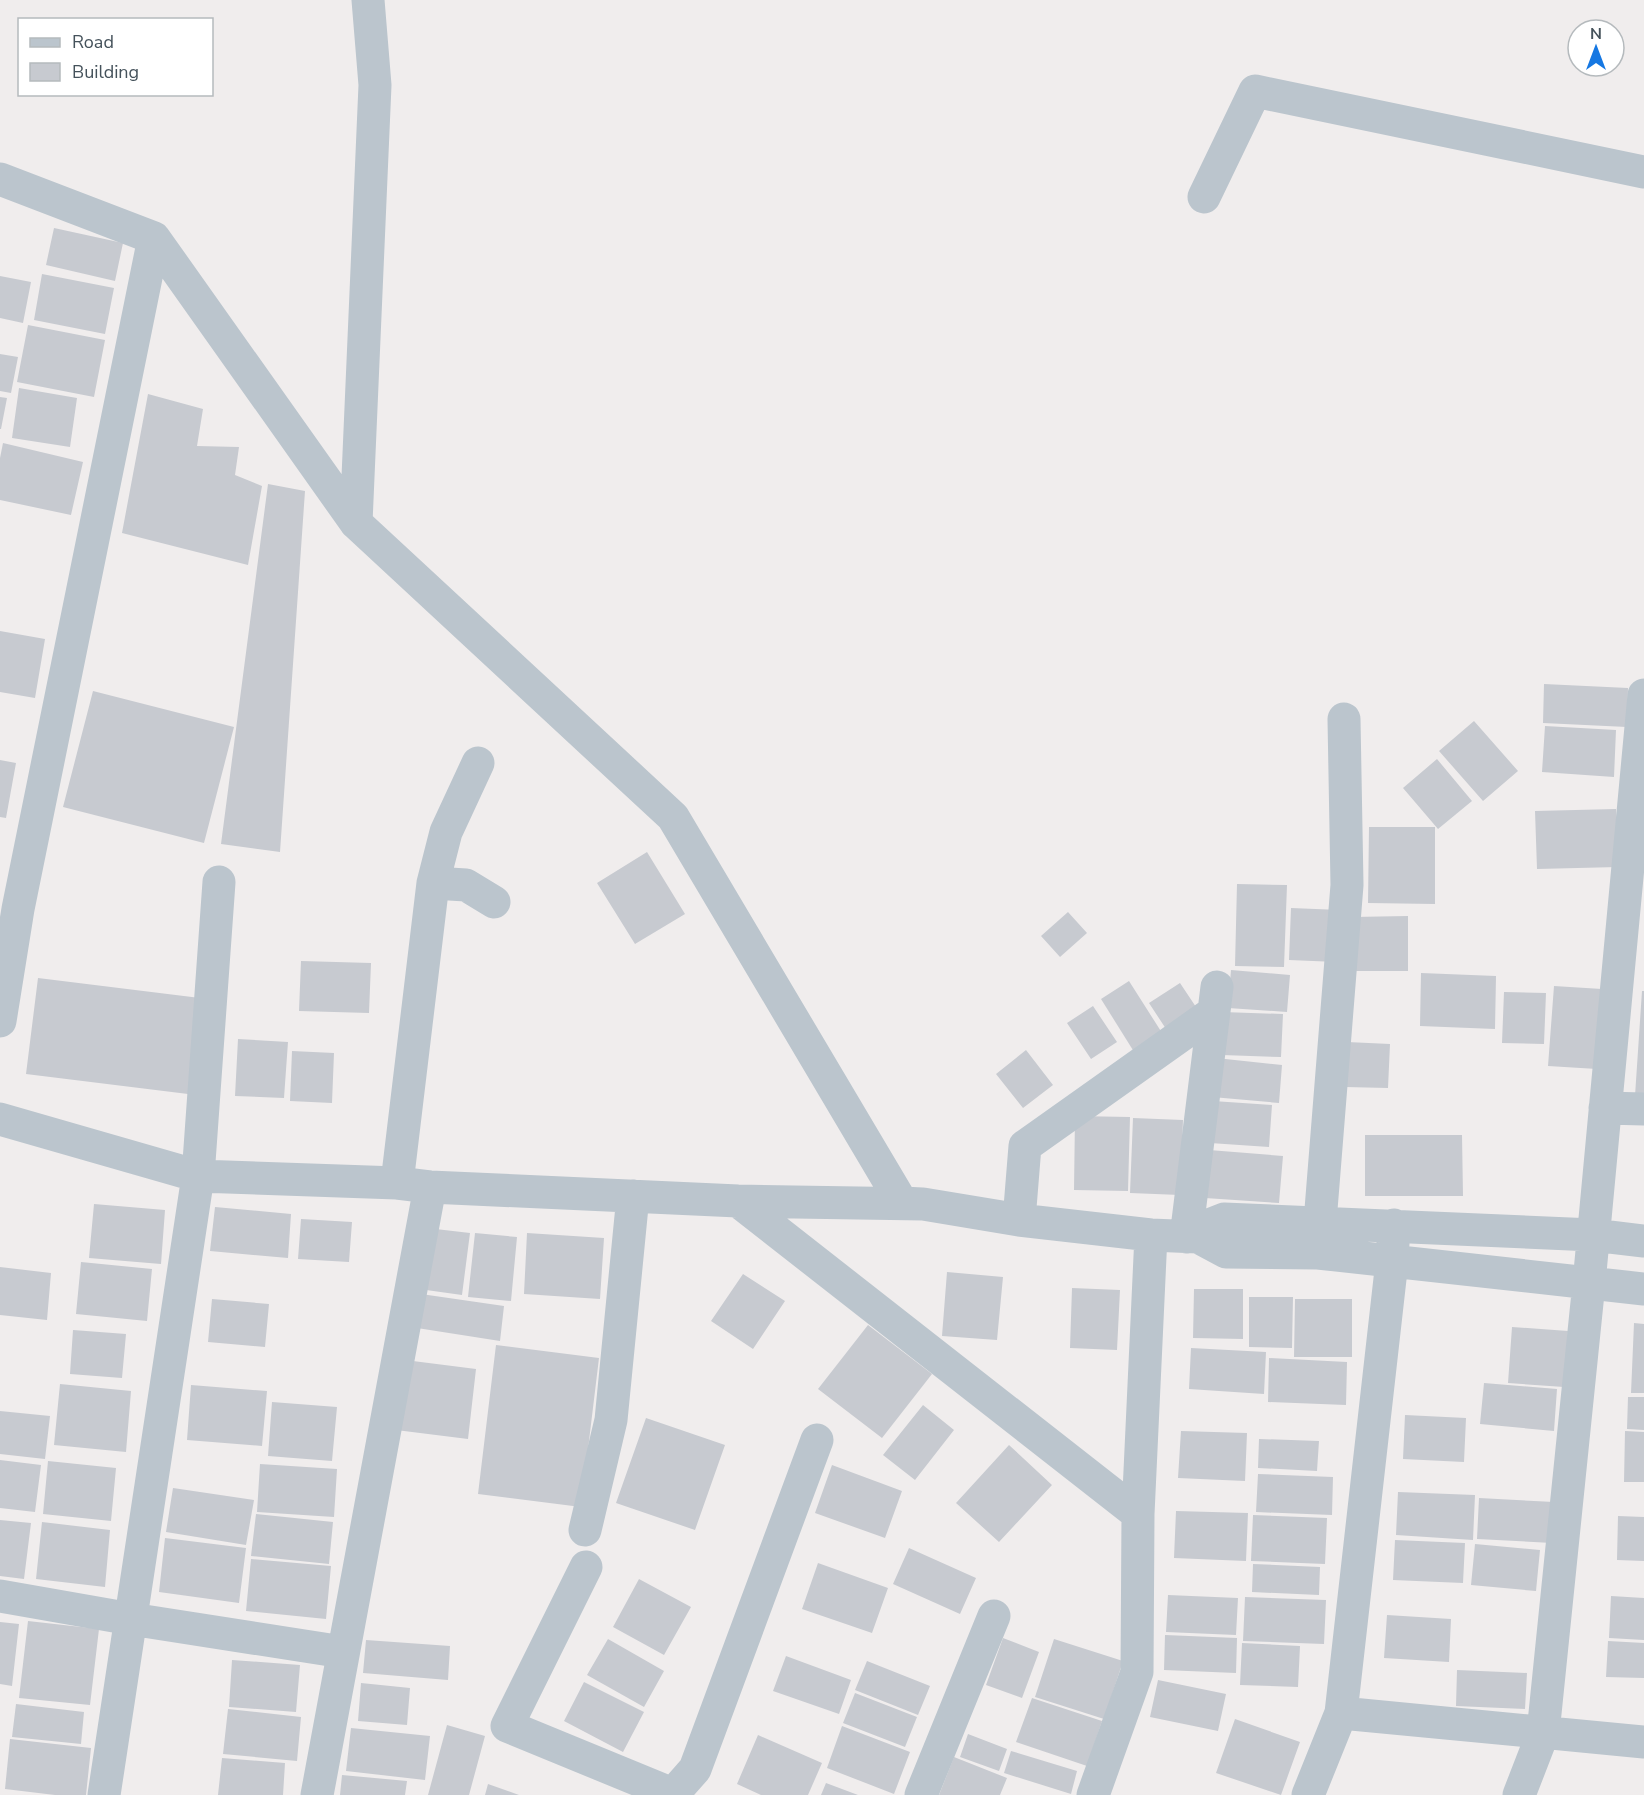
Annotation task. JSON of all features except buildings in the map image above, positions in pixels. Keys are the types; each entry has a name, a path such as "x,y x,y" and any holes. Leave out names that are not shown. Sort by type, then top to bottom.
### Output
{"street":[{"path":"356,523 375,85 368,0"},
{"path":"1204,197 1255,91 1644,172"},
{"path":"0,179 154,238 356,523 673,817 902,1203 924,1204 1019,1220 1151,1235 1192,1237 1226,1252 1318,1253 1644,1289"},
{"path":"0,1021 18,909 154,238"},
{"path":"1519,1795 1543,1733 1605,1108 1640,788 1644,695"},
{"path":"1320,1222 1347,885 1344,719"},
{"path":"397,1183 433,883 446,832 478,763"},
{"path":"104,1795 198,1176 219,882"},
{"path":"433,883 466,885 494,902"},
{"path":"1019,1220 1025,1146 1216,999 1192,1237"},
{"path":"1605,1108 1644,1109"},
{"path":"0,1119 198,1176 397,1183 430,1187 738,1201 924,1204"},
{"path":"317,1795 430,1187"},
{"path":"585,1530 611,1419 633,1196"},
{"path":"738,1201 1138,1514"},
{"path":"1192,1237 1201,1228 1224,1219 1593,1235 1644,1241"},
{"path":"1308,1795 1341,1713 1392,1261 1394,1225"},
{"path":"1093,1795 1137,1672 1138,1514 1151,1235"},
{"path":"586,1567 507,1726 674,1795 695,1769 817,1440"},
{"path":"0,1596 343,1652"},
{"path":"921,1795 994,1616"},
{"path":"1341,1713 1644,1742"}]}
